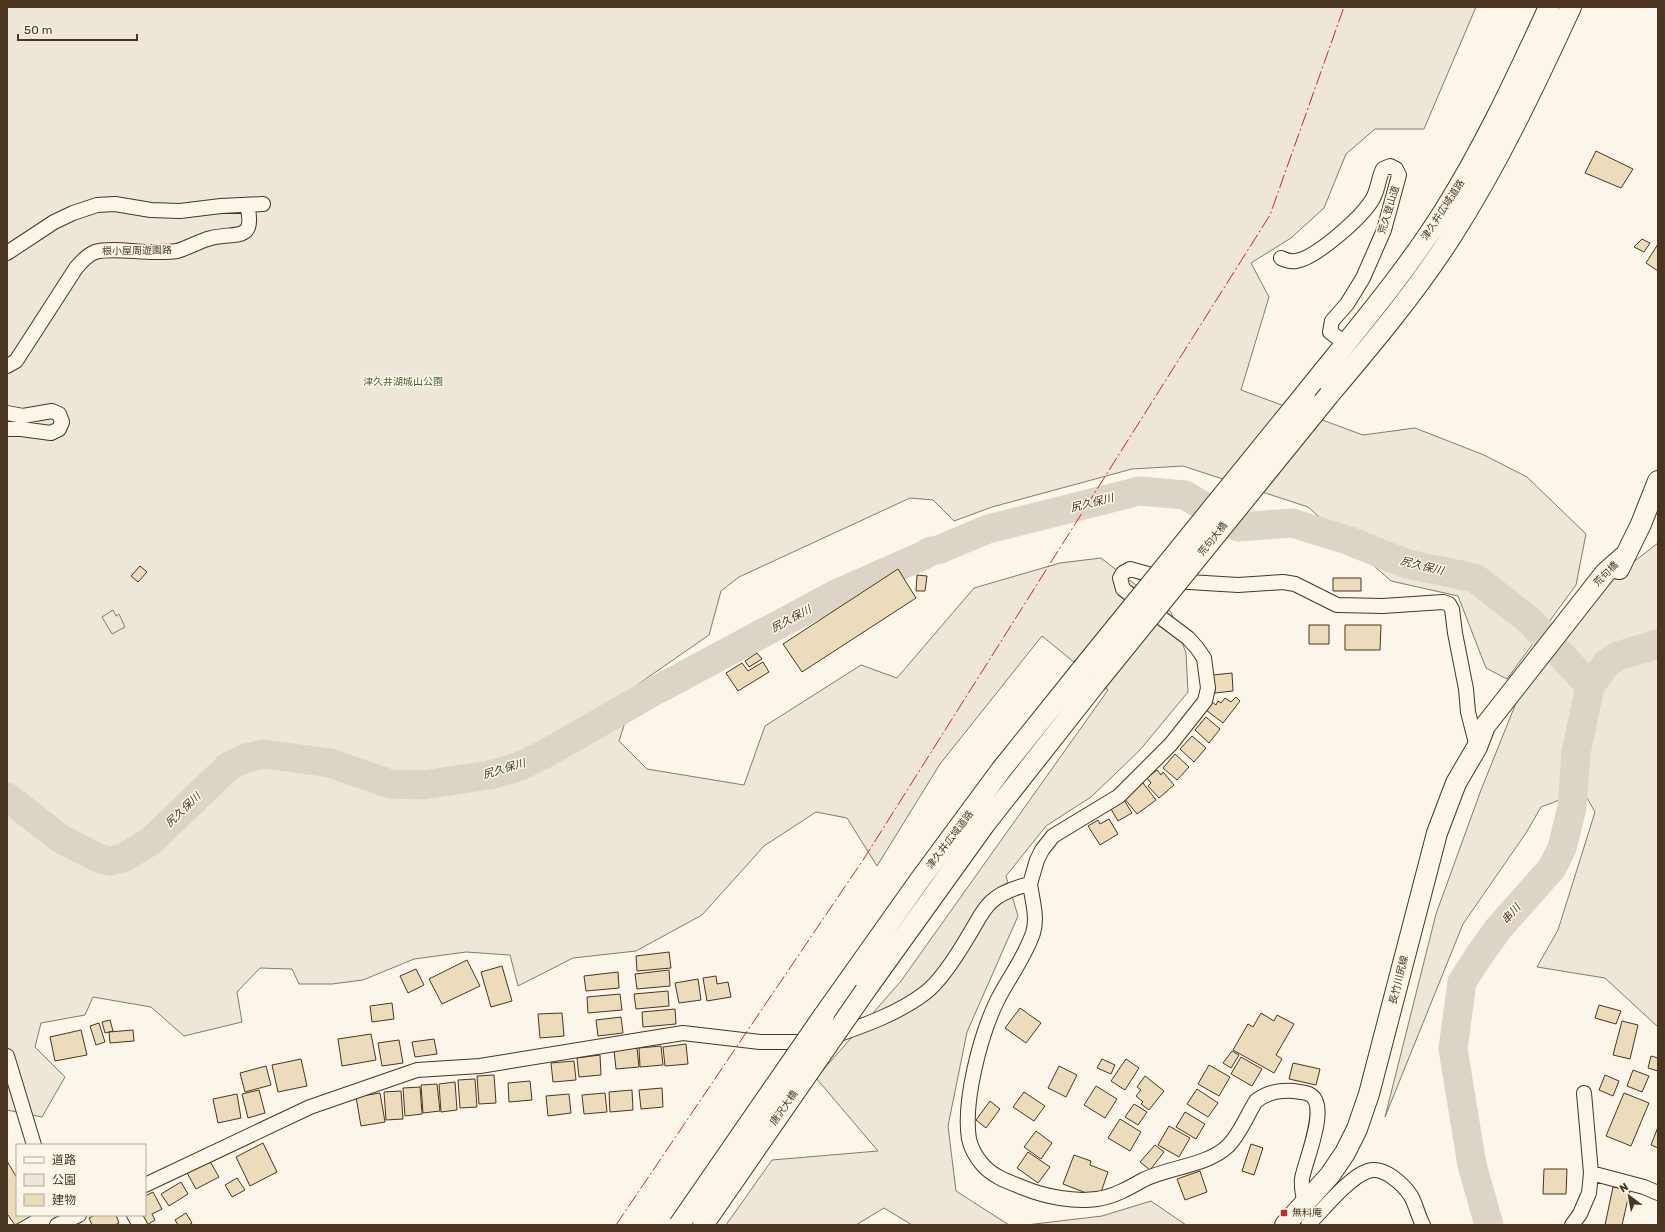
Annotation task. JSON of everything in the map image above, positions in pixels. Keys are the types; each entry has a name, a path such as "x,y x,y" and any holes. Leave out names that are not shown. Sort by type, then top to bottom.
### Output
{"main road":[{"name":"津久井広域道路","path":"1305,394 1403,270 1458,188 1496,120 1549,7"},
{"name":"津久井広域道路","path":"1329,395 1405,301 1451,237 1504,146 1536,83 1571,7"},
{"name":"荒句大橋","path":"1082,669 1305,394"},
{"name":"荒句大橋","path":"1096,682 1329,395"},
{"name":"荒句橋","path":"1477,747 1613,581 1623,557 1641,524 1658,481"},
{"name":"津久井広域道路","path":"824,1015 906,899 1001,770 1082,669"},
{"name":"津久井広域道路","path":"865,991 985,824 1096,682"},
{"name":"長竹川尻線","path":"1285,1225 1324,1182 1340,1160 1361,1120 1437,833 1456,783 1477,747"},
{"name":"唐沢大橋","path":"703,1225 865,991"},
{"name":"唐沢大橋","path":"679,1225 824,1015"}],"street":[{"name":"荒久登山道","path":"1281,258 1295,261 1306,257 1343,232 1361,215 1373,199 1383,169 1390,166 1396,169 1399,175 1398,184 1391,202 1384,230 1362,278 1347,304 1332,321 1330,332 1345,343"},
{"path":"7,254 54,222 73,213 97,205 115,204 151,210 180,211 221,206 248,211 263,204"},
{"name":"根小屋周遊園路","path":"7,366 16,361 76,268 84,259 94,252 157,252 178,250 210,238 239,234 246,231 250,224 248,211"},
{"path":"7,413 23,416 52,411 59,414 62,422 59,429 51,433 21,429 7,429"},
{"path":"1305,1204 1302,1191 1302,1178 1314,1142 1317,1110 1316,1100 1310,1094 1277,1091 1268,1093 1256,1101 1228,1146 1213,1156 1155,1174 1125,1190 1098,1199 1067,1199 1031,1190 996,1176 981,1163 973,1151 969,1140 969,1105 975,1066 982,1036 997,1001 1033,932 1035,917 1030,884 1037,860 1042,850 1053,836 1119,796 1171,744 1205,702 1208,688 1204,658 1188,638 1123,589 1120,578 1123,573 1130,569 1173,581 1232,584 1284,582 1295,584 1337,604 1383,606 1443,602 1449,604 1452,609 1468,712 1477,747"},
{"path":"146,1185 310,1107 417,1070 480,1066 683,1033 781,1043 820,1040 846,1032 882,1018 926,993 962,947 990,902 998,896 1018,887 1030,884"},
{"path":"7,1056 34,1144"},
{"path":"1572,1225 1580,1214 1589,1193 1591,1173 1584,1093"},
{"path":"1308,1225 1354,1178 1369,1171 1383,1172 1395,1179 1412,1198 1423,1225"},
{"path":"1591,1173 1644,1187 1658,1193"},
{"path":"59,1222 76,1216"},
{"path":"135,1216 140,1225"}],"green space":[{"name":"津久井湖城山公園","path":"7,7 1476,7 1424,129 1375,129 1346,154 1324,208 1291,238 1251,263 1269,297 1241,390 1363,435 1415,428 1484,455 1527,477 1586,534 1576,585 1507,679 1486,668 1458,596 1391,581 1308,507 1183,466 1132,469 992,507 954,521 933,500 910,498 739,577 721,591 709,635 637,685 619,741 647,769 744,785 765,726 861,665 897,678 974,588 1060,563 1101,558 1171,612 1186,653 1188,692 1140,750 1091,797 1046,826 1006,876 1018,916 967,1032 948,1126 956,1191 1009,1225 912,1225 884,1208 856,1225 726,1225 772,1160 878,1151 816,1078 901,981 1108,690 1042,636 940,764 877,866 847,818 816,812 764,846 702,915 636,951 573,958 518,986 510,955 466,952 414,959 363,980 332,984 299,984 292,969 260,968 237,992 242,1022 184,1036 151,1007 93,997 85,1015 41,1023 35,1047 65,1077 42,1117 7,1110"},
{"path":"1658,543 1658,1027 1605,978 1537,967 1558,930 1595,812 1583,791 1541,807 1526,833 1463,924 1385,1117 1436,914 1481,790 1520,693 1592,594"},
{"path":"1151,1201 1186,1225 1026,1225 1102,1216"}],"shaded area":[{"path":"113,610 116,616 119,614 125,627 112,634 102,617"}],"building":[{"path":"1596,151 1633,169 1621,188 1585,173"},
{"path":"1642,239 1650,243 1644,252 1634,247"},
{"path":"1658,244 1658,271 1646,263"},
{"path":"140,566 147,572 138,582 131,576"},
{"path":"898,569 916,598 802,672 783,644"},
{"path":"917,575 927,576 925,591 916,591"},
{"path":"1333,578 1361,578 1361,591 1333,591"},
{"path":"1309,625 1329,625 1329,644 1309,644"},
{"path":"1345,625 1381,625 1380,650 1345,650"},
{"path":"757,653 762,659 749,667 745,661"},
{"path":"763,662 769,672 738,691 726,673 742,663 748,671"},
{"path":"1232,673 1233,691 1215,693 1213,675"},
{"path":"1236,697 1240,701 1223,723 1206,710 1212,702 1216,705 1218,701 1221,703 1225,698 1231,702"},
{"path":"1206,717 1220,729 1209,743 1195,730"},
{"path":"1192,736 1206,748 1194,762 1180,749"},
{"path":"1175,754 1189,767 1177,780 1163,768"},
{"path":"1157,770 1161,775 1163,772 1174,785 1159,798 1148,786 1151,783 1147,778"},
{"path":"1143,783 1156,800 1137,814 1124,798"},
{"path":"1124,800 1132,813 1118,821 1111,809"},
{"path":"1109,819 1118,834 1100,845 1088,826 1098,820 1100,824"},
{"path":"669,952 671,968 637,971 636,956"},
{"path":"467,960 480,986 442,1004 429,979"},
{"path":"502,966 512,1001 491,1007 481,972"},
{"path":"416,969 424,985 408,993 400,976"},
{"path":"669,970 670,986 637,989 635,974"},
{"path":"618,972 619,988 586,991 584,976"},
{"path":"716,976 717,984 728,982 731,997 707,1001 703,978"},
{"path":"698,979 701,1000 679,1003 675,983"},
{"path":"668,991 669,1006 636,1009 634,994"},
{"path":"620,994 622,1010 588,1013 587,997"},
{"path":"392,1003 394,1019 372,1022 370,1006"},
{"path":"1599,1005 1621,1011 1616,1024 1595,1018"},
{"path":"1020,1008 1041,1023 1026,1043 1005,1028"},
{"path":"675,1009 676,1024 643,1027 642,1012"},
{"path":"562,1013 564,1036 540,1038 538,1014"},
{"path":"1261,1013 1274,1021 1277,1015 1294,1024 1276,1055 1282,1059 1274,1073 1233,1050 1248,1024 1253,1027"},
{"path":"621,1017 623,1033 598,1036 596,1020"},
{"path":"110,1020 113,1031 105,1033 102,1022"},
{"path":"1622,1021 1638,1025 1630,1059 1613,1055"},
{"path":"99,1023 105,1042 96,1045 90,1026"},
{"path":"81,1030 87,1055 55,1061 50,1037"},
{"path":"133,1030 134,1041 110,1043 109,1032"},
{"path":"371,1034 376,1060 342,1066 338,1039"},
{"path":"434,1039 437,1054 415,1057 412,1042"},
{"path":"399,1040 403,1063 382,1066 378,1043"},
{"path":"686,1044 688,1064 665,1066 663,1047"},
{"path":"661,1046 663,1065 640,1067 639,1048"},
{"path":"637,1048 639,1067 616,1069 614,1050"},
{"path":"1232,1051 1239,1055 1231,1068 1223,1063"},
{"path":"600,1055 601,1075 579,1077 577,1058"},
{"path":"1651,1056 1658,1058 1658,1071 1648,1068"},
{"path":"1241,1057 1262,1069 1252,1086 1231,1074"},
{"path":"301,1059 307,1086 278,1092 272,1065"},
{"path":"1102,1059 1115,1065 1111,1074 1097,1068"},
{"path":"1126,1059 1139,1068 1125,1090 1111,1081"},
{"path":"574,1061 576,1080 553,1082 551,1063"},
{"path":"1293,1063 1320,1069 1316,1085 1289,1079"},
{"path":"1209,1065 1230,1077 1219,1096 1198,1084"},
{"path":"266,1066 271,1085 245,1092 240,1073"},
{"path":"1059,1066 1077,1075 1066,1097 1048,1088"},
{"path":"1633,1070 1649,1076 1642,1092 1627,1086"},
{"path":"494,1075 496,1103 479,1104 477,1076"},
{"path":"1605,1075 1619,1081 1613,1096 1599,1090"},
{"path":"1145,1076 1164,1091 1149,1110 1141,1104 1143,1102 1136,1096 1141,1090 1137,1087"},
{"path":"475,1079 477,1107 460,1108 458,1080"},
{"path":"530,1081 532,1100 509,1102 508,1083"},
{"path":"455,1082 457,1110 441,1112 439,1084"},
{"path":"437,1084 440,1111 423,1113 421,1085"},
{"path":"1096,1086 1117,1099 1105,1118 1084,1105"},
{"path":"420,1087 422,1114 405,1116 403,1088"},
{"path":"662,1088 663,1107 641,1109 639,1090"},
{"path":"1197,1089 1218,1103 1208,1117 1187,1104"},
{"path":"259,1090 265,1113 248,1118 242,1094"},
{"path":"632,1090 633,1110 610,1112 609,1092"},
{"path":"401,1091 403,1119 386,1120 384,1092"},
{"path":"1024,1092 1045,1106 1034,1121 1013,1107"},
{"path":"380,1093 385,1122 361,1126 356,1097"},
{"path":"605,1093 607,1112 584,1114 582,1095"},
{"path":"1624,1093 1649,1103 1631,1146 1606,1136"},
{"path":"237,1094 241,1118 218,1123 213,1099"},
{"path":"569,1094 571,1113 548,1116 546,1096"},
{"path":"990,1101 1000,1109 986,1128 976,1120"},
{"path":"1134,1104 1147,1112 1138,1125 1125,1117"},
{"path":"1185,1112 1205,1124 1196,1139 1176,1127"},
{"path":"1120,1119 1141,1132 1130,1151 1108,1138"},
{"path":"1169,1126 1190,1138 1179,1157 1158,1145"},
{"path":"1658,1127 1658,1148 1651,1145"},
{"path":"1036,1131 1052,1143 1041,1159 1024,1147"},
{"path":"263,1143 277,1172 250,1186 236,1157"},
{"path":"1251,1144 1263,1148 1254,1175 1242,1171"},
{"path":"1155,1145 1164,1152 1150,1170 1140,1162"},
{"path":"1028,1152 1050,1167 1038,1183 1017,1168"},
{"path":"1074,1155 1091,1161 1090,1165 1108,1172 1099,1198 1063,1184"},
{"path":"208,1158 219,1177 196,1189 186,1171"},
{"path":"7,1161 16,1176 16,1216 31,1216 15,1225 8,1215 7,1216"},
{"path":"1544,1169 1567,1169 1566,1194 1543,1194"},
{"path":"1200,1171 1207,1192 1185,1200 1177,1179"},
{"path":"237,1178 245,1190 232,1197 225,1185"},
{"path":"181,1182 188,1194 169,1206 161,1194"},
{"path":"1613,1187 1630,1190 1622,1225 1605,1225"},
{"path":"153,1192 162,1209 152,1214 155,1220 147,1225 140,1216 146,1216 146,1196"},
{"path":"186,1213 192,1223 189,1225 178,1225 175,1220"},
{"path":"93,1216 116,1216 119,1223 115,1225 92,1225 89,1218"}],"waterway":[{"name":"尻久保川","path":"7,797 61,839 100,859 111,861 123,858 151,841 229,766 246,758 264,754 330,763 390,784 423,785 490,775 518,767 545,754 651,693 836,594 931,551 938,550 988,529 1139,491 1185,495 1238,527 1292,523 1347,540 1407,564 1475,578 1530,621 1590,686"},
{"name":"串川","path":"1489,1225 1472,1165 1453,1049 1462,982 1498,929 1552,868 1562,848 1572,807 1576,753 1590,686 1607,663 1618,656 1658,644"}],"power":[{"path":"616,1225 865,857 1270,215 1344,7"}],"place":[{"name":"無料庵","path":"1284,1213"}]}
